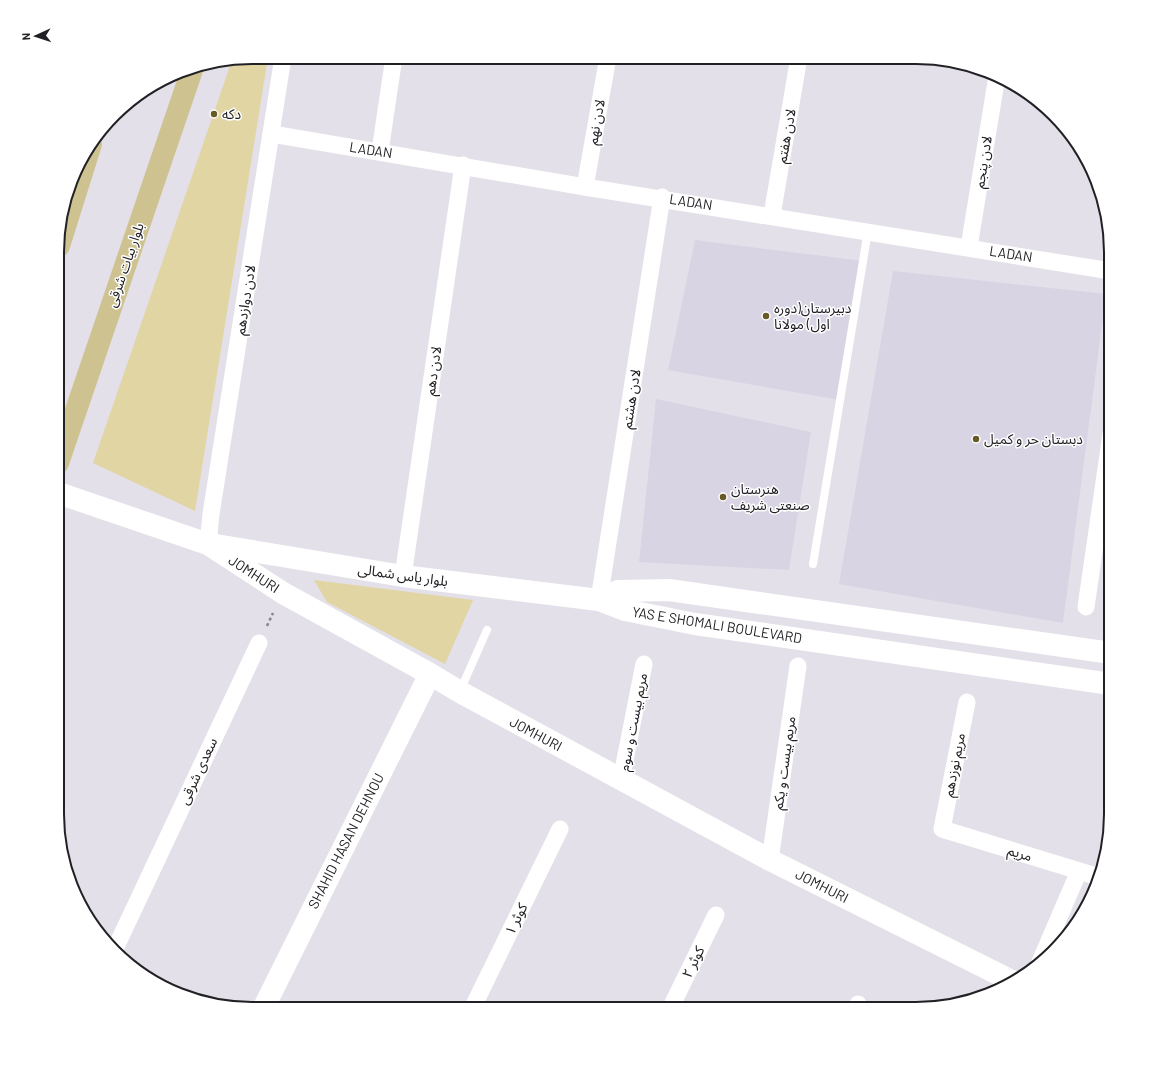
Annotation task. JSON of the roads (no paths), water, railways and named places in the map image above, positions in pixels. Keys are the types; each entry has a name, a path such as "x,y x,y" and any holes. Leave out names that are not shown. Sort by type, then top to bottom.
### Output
{"main road":[{"name":"بلوار بیات شرقی","path":"64,445 191,74"},
{"path":"67,220 83,168"}],"street":[{"name":"لادن دوازدهم","path":"208,544 211,514 282,64"},
{"path":"380,151 393,64"},
{"name":"لادن نهم","path":"585,187 607,64"},
{"name":"لادن هفتم","path":"772,215 798,64"},
{"name":"لادن پنجم","path":"969,248 996,82"},
{"name":"LADAN","path":"272,134 463,165 585,187 772,215 1104,270"},
{"name":"لادن دهم","path":"403,576 463,165"},
{"name":"لادن هشتم","path":"599,600 662,198"},
{"path":"1086,607 1104,482"},
{"name":"JOMHURI","path":"64,495 208,544 283,593 460,692 770,860 1007,979"},
{"name":"بلوار یاس شمالی","path":"208,544 403,576 599,600"},
{"name":"YAS E SHOMALI BOULEVARD","path":"599,600 618,591 669,590 1104,652"},
{"name":"YAS E SHOMALI BOULEVARD","path":"599,600 632,612 695,624 1104,683"},
{"name":"سعدی شرقی","path":"117,945 259,643"},
{"name":"مریم بیست و سوم","path":"622,780 644,664"},
{"name":"مریم بیست و یکم","path":"770,860 798,666"},
{"name":"SHAHID HASAN DEHNOU","path":"266,1002 430,674"},
{"name":"مریم نوزدهم","path":"942,829 967,702"},
{"name":"کوثر ۱","path":"475,1002 560,829"},
{"name":"مریم","path":"942,829 1094,875"},
{"path":"1045,951 1079,871"},
{"name":"کوثر ۲","path":"673,1002 716,915"}],"lane":[{"path":"813,564 868,231"},
{"path":"460,692 487,630"}],"place":[{"name":"دکه","path":"214,114"},
{"name":"دبیرستان(دوره اول) مولانا","path":"766,316"},
{"name":"دبستان حر و کمیل","path":"976,439"},
{"name":"هنرستان صنعتی شریف","path":"723,497"}]}
